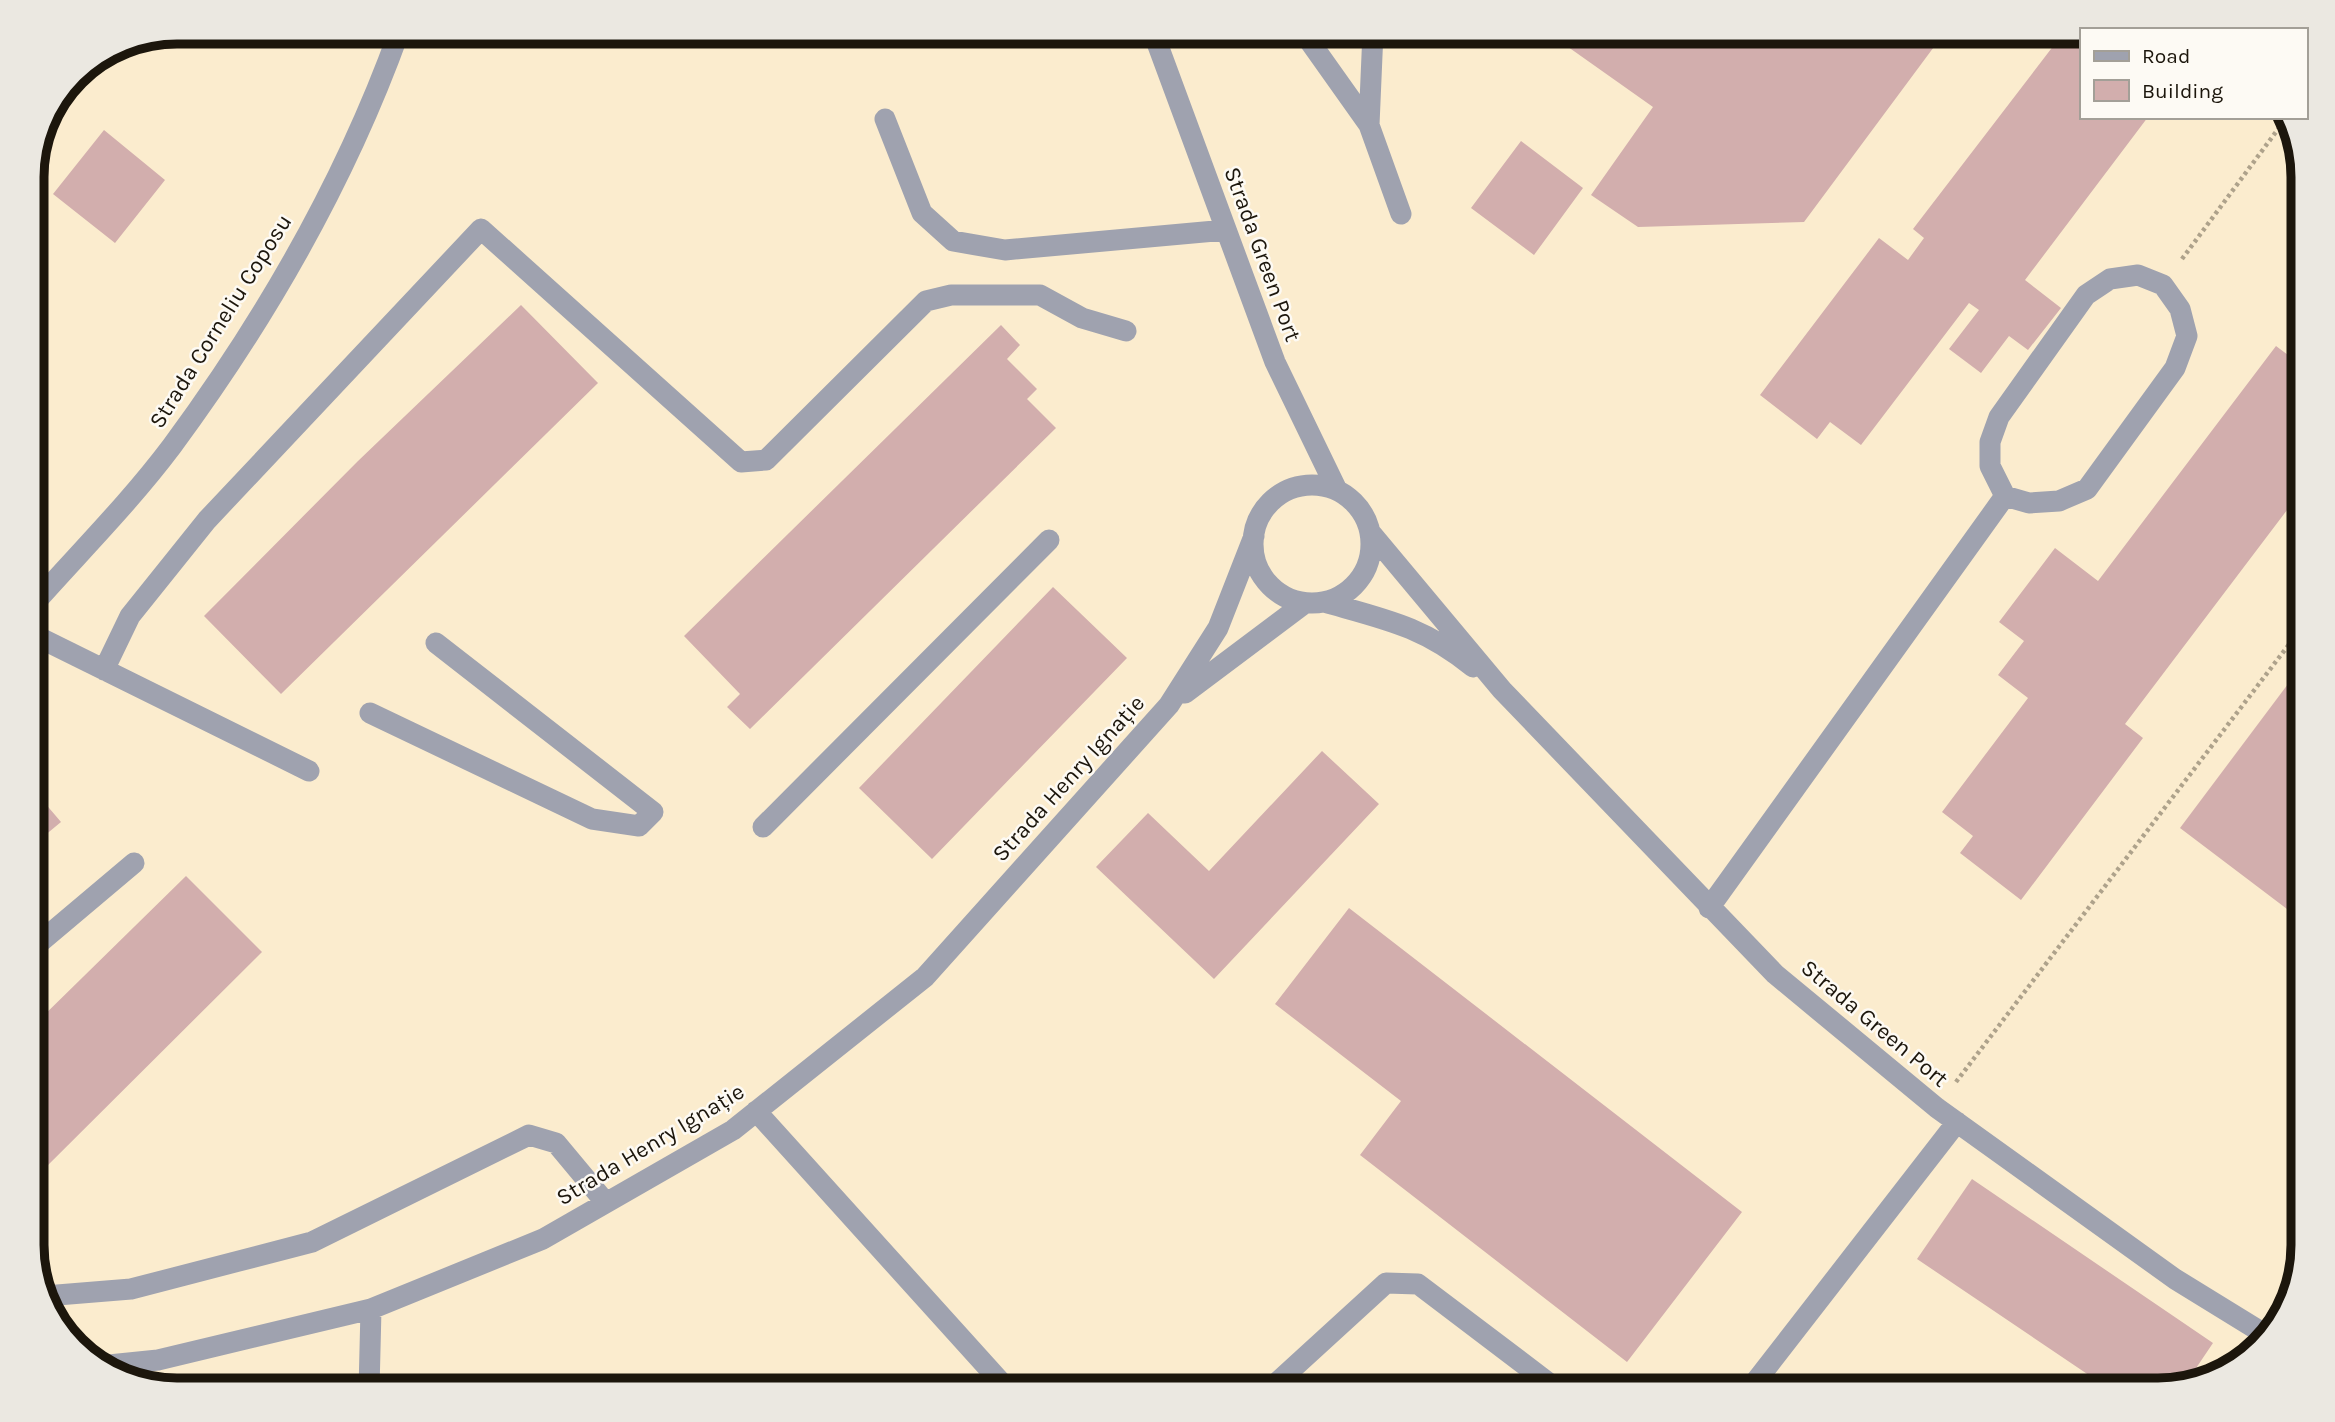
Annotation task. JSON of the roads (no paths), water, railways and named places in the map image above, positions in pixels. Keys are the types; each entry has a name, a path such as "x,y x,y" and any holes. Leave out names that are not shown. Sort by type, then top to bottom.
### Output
{"street":[{"name":"Strada Corneliu Coposu","path":"44,592 171,447 245,338 310,230 377,94 396,44"},
{"name":"Strada Green Port","path":"1157,44 1275,362 1337,489"},
{"path":"1312,44 1369,125 1401,214"},
{"path":"1369,125 1372,44"},
{"path":"884,119 922,214 953,241 1005,250 1226,230"},
{"path":"104,670 130,616 207,520 481,229 741,462 766,460 926,301 951,295 1040,295 1082,318 1126,331"},
{"path":"2138,275 2163,285 2180,309 2187,336 2175,368 2087,489 2059,501 2029,503 2005,496 1990,466 1990,442 1998,417 2086,295 2110,279 2138,275"},
{"path":"1301,485 1337,489 1353,500 1364,515 1370,532 1368,559 1356,584 1341,596 1314,602 1287,597 1271,587 1260,572 1254,555 1254,536 1259,518 1269,503 1283,492 1301,485"},
{"path":"1709,908 2005,496"},
{"name":"Strada Green Port","path":"1370,532 1502,690 1775,974 1937,1108 2175,1279 2259,1331"},
{"name":"Strada Henry Ignație","path":"118,1364 158,1360 371,1309 543,1239 733,1130 925,977 1169,705 1218,628 1254,536"},
{"path":"763,827 1049,540"},
{"name":"Strada Green Port","path":"1314,602 1415,629 1444,643 1502,690"},
{"name":"Strada Henry Ignație","path":"1169,705 1314,602"},
{"path":"44,640 309,771"},
{"path":"370,713 592,819 639,826 653,812 436,643"},
{"path":"44,939 134,863"},
{"path":"756,1111 996,1378"},
{"path":"1759,1378 1957,1122"},
{"path":"54,1295 131,1289 313,1242 529,1136 556,1143 606,1203"},
{"path":"1283,1378 1386,1283 1418,1284 1541,1378"},
{"path":"369,1378 371,1309"}]}
